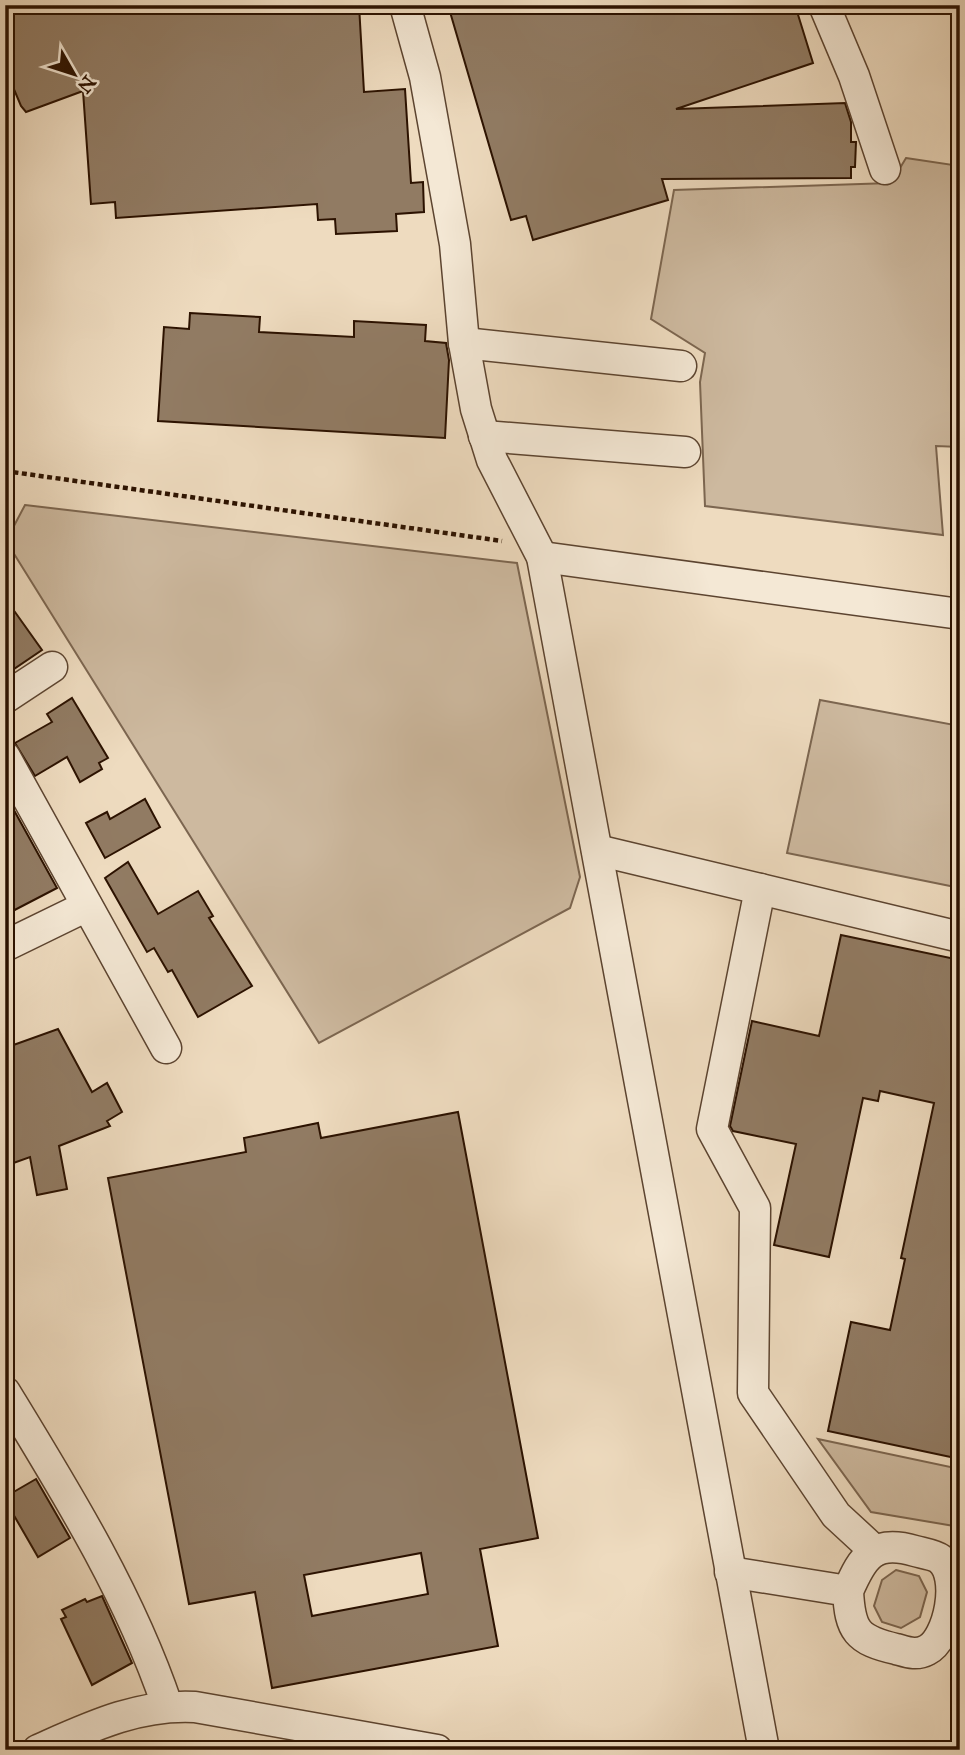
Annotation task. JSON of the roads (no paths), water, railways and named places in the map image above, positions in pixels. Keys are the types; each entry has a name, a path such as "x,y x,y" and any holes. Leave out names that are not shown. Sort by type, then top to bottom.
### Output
{"street":[{"path":"405,5 425,77 455,244 464,343 484,436 492,460 540,551 764,1750"},
{"path":"824,5 853,76 885,169"},
{"path":"464,343 681,366"},
{"path":"484,436 685,452"},
{"path":"540,551 960,614"},
{"path":"5,698 52,667"},
{"path":"5,757 166,1048"},
{"path":"597,850 960,937"},
{"path":"760,889 712,1129 755,1208 753,1393 836,1515 875,1551"},
{"path":"5,946 87,906"},
{"path":"5,1392 83,1521 128,1610 167,1705"},
{"path":"894,1545 941,1559 952,1576 951,1597 943,1635 929,1650 917,1654 870,1643 855,1629 849,1618 848,1591 859,1567 875,1551 894,1545"},
{"path":"730,1572 848,1591"},
{"path":"38,1750 141,1709 167,1705 195,1707 437,1750"}]}
